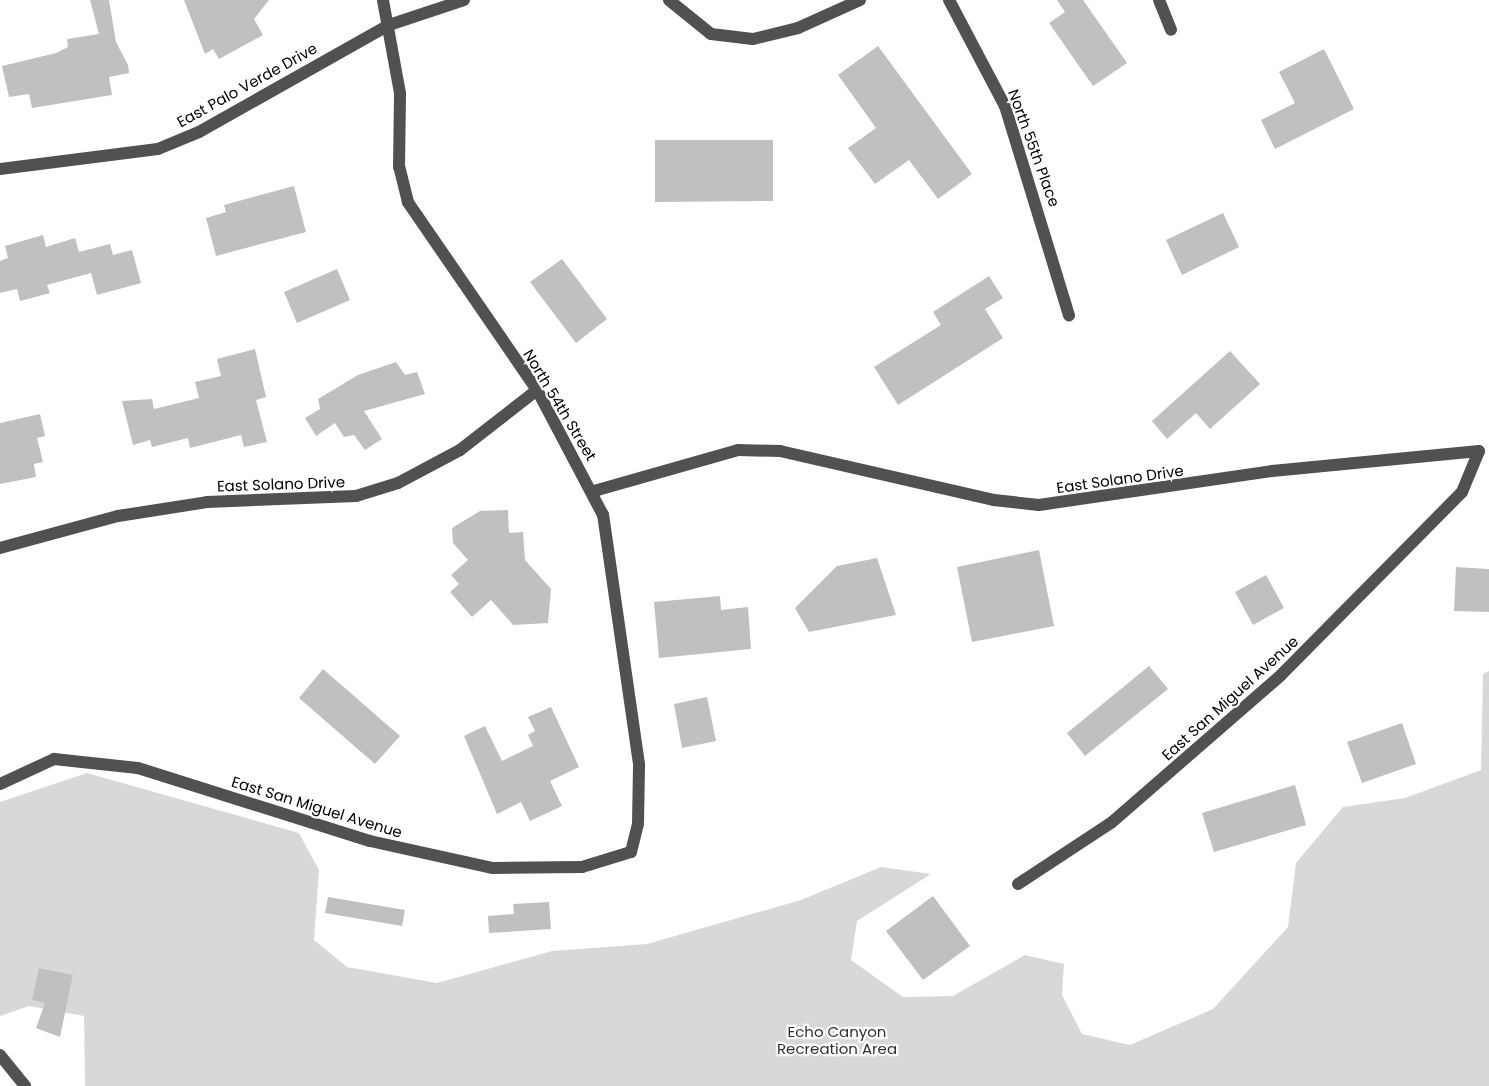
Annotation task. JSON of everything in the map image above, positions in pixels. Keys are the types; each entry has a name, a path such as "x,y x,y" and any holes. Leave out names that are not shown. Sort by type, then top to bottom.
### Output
{"street":[{"name":"North 54th Street","path":"383,0 400,93 399,167 408,202 537,390 594,491 613,562 639,764 638,824 631,852"},
{"name":"East Palo Verde Drive","path":"0,169 158,149 389,25 464,0"},
{"path":"669,0 711,34 753,39 798,28 860,0"},
{"name":"North 55th Place","path":"949,0 1005,106 1069,315"},
{"path":"1159,0 1171,30"},
{"name":"East Solano Drive","path":"0,548 118,516 207,502 356,496 398,483 460,450 537,390"},
{"name":"East Solano Drive","path":"594,491 738,450 780,450 994,500 1039,505 1272,471 1479,451"},
{"name":"East San Miguel Avenue","path":"1018,884 1111,823 1281,675 1462,492 1479,451"},
{"name":"East San Miguel Avenue","path":"0,784 54,759 138,768 369,841 493,868 582,867 631,852"},
{"path":"0,1055 24,1086"}],"green space":[{"name":"Echo Canyon Recreation Area","path":"1489,671 1489,1086 85,1086 84,1016 29,1006 0,1016 0,802 87,773 299,833 319,870 314,940 347,967 437,983 552,951 647,944 801,900 881,867 931,874 857,921 851,960 903,997 953,996 1025,955 1064,964 1062,995 1082,1034 1130,1045 1213,1009 1288,927 1296,863 1343,807 1405,798 1481,770 1483,674"}],"building":[{"path":"90,0 109,0 116,42 128,65 129,73 109,77 112,95 32,108 29,94 9,97 2,66 56,53 68,47 67,39 99,34"},
{"path":"184,0 269,0 254,19 263,35 219,59 213,49 205,54"},
{"path":"1057,0 1083,0 1127,63 1093,86 1049,23 1065,12"},
{"path":"878,46 972,174 938,199 909,160 875,184 848,148 876,128 838,75"},
{"path":"1324,49 1354,109 1275,149 1261,120 1295,103 1279,72"},
{"path":"655,140 773,140 773,201 655,202"},
{"path":"294,186 306,232 216,256 206,218 226,212 224,205"},
{"path":"1223,213 1239,247 1182,275 1166,240"},
{"path":"43,235 46,247 75,238 79,252 110,244 113,255 132,250 141,283 97,295 91,273 47,285 50,293 20,301 17,289 0,293 0,261 8,258 5,246"},
{"path":"562,259 607,319 576,343 530,282"},
{"path":"337,269 350,300 297,323 284,292"},
{"path":"989,276 1003,298 985,309 1003,338 898,405 874,367 941,325 933,312"},
{"path":"255,349 266,397 256,400 267,442 244,447 241,435 190,448 188,438 152,447 150,440 133,445 122,401 152,399 154,409 199,398 195,382 221,376 217,359"},
{"path":"1230,351 1260,384 1210,429 1196,413 1167,439 1152,421"},
{"path":"396,362 405,375 417,372 425,394 364,411 382,439 365,450 354,435 344,437 335,423 316,436 305,418 320,409 318,399 358,375"},
{"path":"40,414 45,436 37,438 43,462 34,464 36,477 0,484 0,423"},
{"path":"508,510 509,533 523,532 525,560 551,589 548,623 513,625 491,600 472,617 450,592 459,584 451,575 468,560 453,543 452,528 480,511"},
{"path":"1039,550 1054,626 972,642 957,567"},
{"path":"877,558 896,615 809,632 795,608 837,566"},
{"path":"1456,567 1489,569 1489,612 1454,611"},
{"path":"1266,575 1284,608 1253,625 1235,592"},
{"path":"720,596 721,610 748,607 751,649 659,658 654,602"},
{"path":"1149,666 1168,689 1085,756 1067,733"},
{"path":"323,669 400,736 375,764 299,698"},
{"path":"707,697 716,741 682,748 674,704"},
{"path":"551,707 579,767 550,781 562,806 530,821 521,802 497,814 464,736 485,726 502,761 533,746 528,735 535,731 528,717"},
{"path":"1402,723 1416,764 1362,783 1347,742"},
{"path":"1295,785 1306,825 1214,852 1202,813"},
{"path":"933,896 970,946 923,980 886,931"},
{"path":"328,897 405,910 402,926 325,913"},
{"path":"549,902 551,929 489,933 488,916 514,914 513,904"},
{"path":"39,968 73,975 60,1037 36,1028 45,1003 32,1000"}]}
